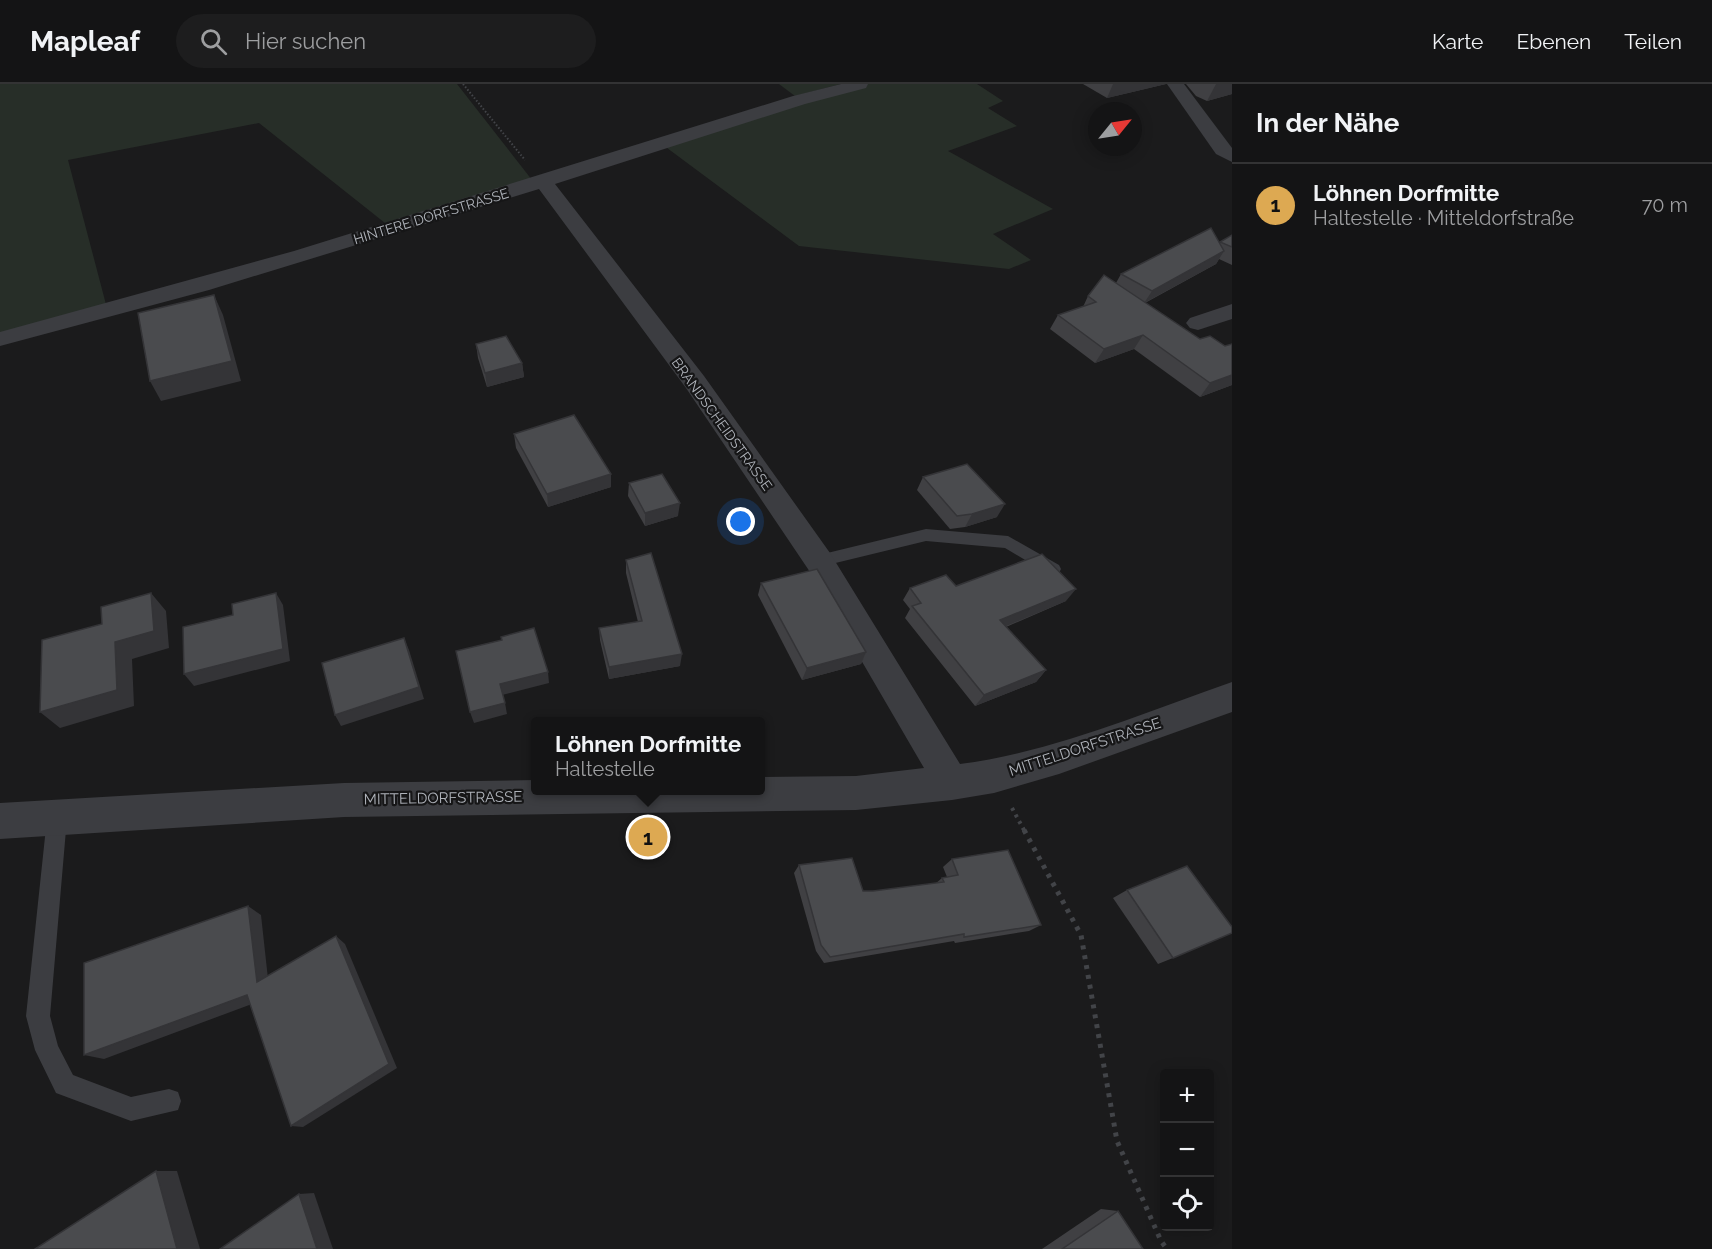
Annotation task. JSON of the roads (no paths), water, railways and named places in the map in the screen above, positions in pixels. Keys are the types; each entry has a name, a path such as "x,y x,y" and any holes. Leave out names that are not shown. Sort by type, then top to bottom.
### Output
{"street":[{"name":"HINTERE DORFSTRASSE","path":"0,339 118,309 377,233 800,100 860,84"},
{"path":"1175,84 1223,150 1232,156"},
{"name":"BRANDSCHEIDSTRASSE","path":"543,181 694,382 819,561 952,783"},
{"path":"1198,323 1232,311"},
{"name":"MITTELDORFSTRASSE","path":"765,794 856,793 952,783 994,776 1059,758 1232,697"},
{"name":"MITTELDORFSTRASSE","path":"0,821 344,800 710,795"}],"lane":[{"path":"819,561 926,535 1008,543 1054,569"},
{"path":"57,818 38,1016 48,1050 66,1084 131,1109 169,1101"}],"place":[{"name":"Löhnen Dorfmitte","path":"648,837"}]}
